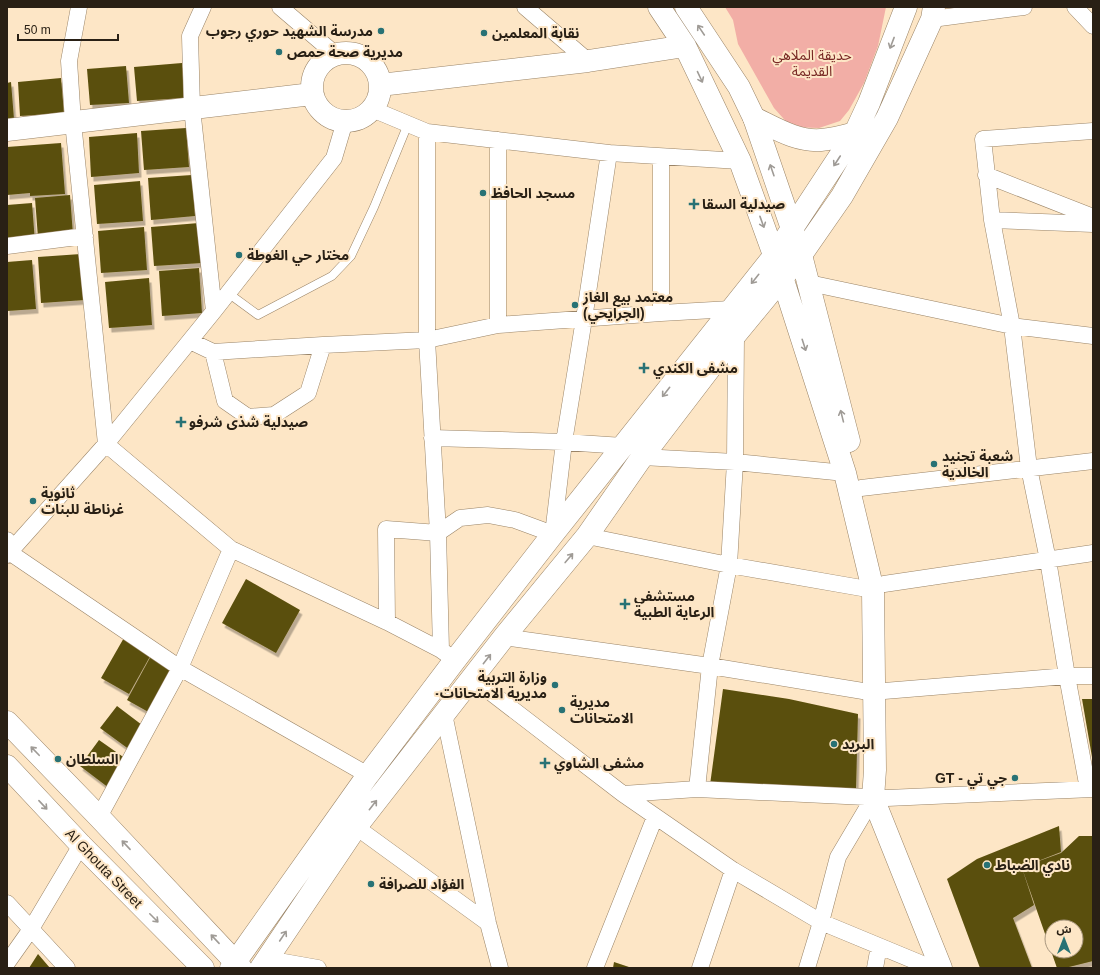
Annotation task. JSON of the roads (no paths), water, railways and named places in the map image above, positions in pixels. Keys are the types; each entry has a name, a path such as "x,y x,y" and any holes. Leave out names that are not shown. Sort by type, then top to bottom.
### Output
{"main road":[{"path":"659,7 685,46 740,161 782,277 845,473 878,587"},
{"path":"686,7 739,87 754,118 793,229 809,283 861,488 878,587 879,692 875,770 880,798 941,968"},
{"path":"7,722 99,817 236,966 368,775 448,655 553,534 774,256 793,229 855,134 869,103 906,7"},
{"path":"264,964 356,827 504,637 587,536 642,457 736,334 801,255 842,196 887,118 933,13"},
{"path":"380,85 588,61 685,46"},
{"path":"345,52 366,58 373,65 378,75 380,85 378,98 372,109 364,116 355,120 344,121 333,119 324,113 316,104 312,94 312,79 318,65 326,58 345,52"},
{"path":"7,130 312,94"},
{"path":"754,118 791,136 804,139 820,140 855,134"},
{"name":"Al Ghouta Street","path":"9,772 203,968"},
{"path":"880,798 956,968"}],"street":[{"path":"79,7 69,61 73,122 106,444 231,549 387,622 448,655"},
{"path":"203,7 190,36 192,108 214,311"},
{"path":"280,7 335,54"},
{"path":"525,7 588,61"},
{"path":"933,13 1024,7"},
{"path":"1075,7 1093,26"},
{"path":"372,109 427,132 609,153 740,161"},
{"path":"344,121 334,158 214,311 106,444 7,550 180,668 368,775"},
{"path":"622,794 697,789 880,798 1090,789 1067,676 1048,560 1029,468 1012,326 992,220 983,140 1093,130"},
{"path":"427,132 427,340 438,533 448,655"},
{"path":"498,140 498,325"},
{"path":"387,622 386,529 438,533 460,518 488,515 515,520 553,534 564,442 609,153"},
{"path":"661,157 661,313"},
{"path":"986,175 1093,217"},
{"path":"992,220 1093,224"},
{"path":"7,246 85,236"},
{"path":"809,283 1012,326 1093,336"},
{"path":"190,341 213,352 323,344 427,340 498,325 731,309"},
{"path":"697,789 710,666 730,565 735,462 736,334"},
{"path":"213,352 225,401 248,417 274,415 308,393 323,344"},
{"path":"432,438 564,442 623,446"},
{"path":"642,457 735,462 845,473"},
{"path":"861,488 1093,461"},
{"path":"587,536 730,565 878,587 1093,553"},
{"path":"99,817 180,668 231,549"},
{"path":"504,637 710,666 879,692 1067,676 1093,676"},
{"path":"472,678 622,794 733,870 821,922 932,968"},
{"path":"444,714 488,923 500,968"},
{"path":"807,968 838,858 880,798"},
{"path":"595,968 655,817"},
{"path":"356,827 488,923"},
{"path":"7,963 31,930 81,845"},
{"path":"700,968 733,870"},
{"path":"7,903 66,968"},
{"path":"875,968 879,946"},
{"path":"264,964 318,968"}],"lane":[{"path":"228,293 258,315 332,276 351,256 374,207 408,124"}],"place":[{"name":"مدرسة الشهيد حوري رجوب","path":"381,31"},
{"name":"نقابة المعلمين","path":"484,33"},
{"name":"مديرية صحة حمص","path":"279,52"},
{"name":"مسجد الحافظ","path":"483,193"},
{"name":"صيدلية السقا","path":"694,204"},
{"name":"مختار حي الغوطة","path":"239,255"},
{"name":"معتمد بيع الغاز (الجرايحي)","path":"575,305"},
{"name":"مشفى الكندي","path":"644,368"},
{"name":"صيدلية شذى شرفو","path":"181,422"},
{"name":"شعبة تجنيد الخالدية","path":"934,464"},
{"name":"ثانوية غرناطة للبنات","path":"33,501"},
{"name":"مستشفى الرعاية الطبية","path":"625,604"},
{"name":"وزارة التربية -مديرية الامتحانات","path":"555,685"},
{"name":"مديرية الامتحانات","path":"562,710"},
{"name":"البريد","path":"834,744"},
{"name":"السلطان","path":"58,759"},
{"name":"مشفى الشاوي","path":"545,763"},
{"name":"GT - جي تي","path":"1015,778"},
{"name":"نادي الضباط","path":"987,865"},
{"name":"الفؤاد للصرافة","path":"371,884"}],"park label":[{"name":"حديقة الملاهي القديمة","path":"812,64"}]}
